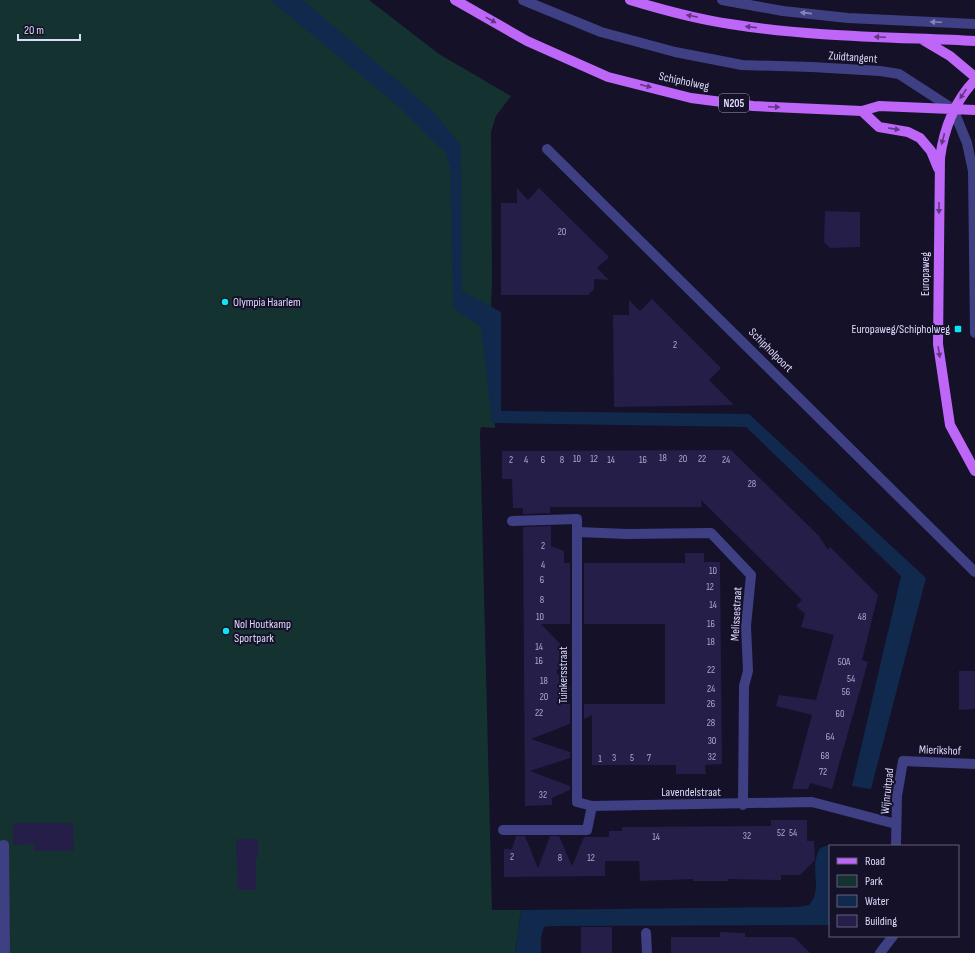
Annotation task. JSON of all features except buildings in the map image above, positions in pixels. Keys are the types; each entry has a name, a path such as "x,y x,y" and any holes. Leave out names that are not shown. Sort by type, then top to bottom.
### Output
{"main road":[{"name":"Schipholweg","path":"455,0 527,41 608,77 691,98 745,105 862,111 879,106 975,110"},
{"path":"630,0 670,12 730,24 796,32 975,41"},
{"name":"Europaweg","path":"919,38 950,56 975,78 953,109 944,136 939,169 938,344 950,424 975,471"},
{"path":"862,111 879,127 908,132 920,138 931,151 939,169"}],"street":[{"name":"Zuidtangent","path":"523,0 601,32 675,52 742,65 880,71 899,74 953,109"},
{"path":"722,0 783,11 848,18 975,24"},
{"path":"953,109 968,143 973,171 975,333"},
{"name":"Schipholpoort","path":"547,148 975,572"},
{"path":"512,521 577,519 578,532"},
{"name":"Melissestraat","path":"578,532 627,534 711,533 751,575 746,626 748,671 744,686 743,805"},
{"name":"Tuinkersstraat","path":"578,532 576,627 577,802 592,806"},
{"name":"Mierikshof","path":"903,761 975,764"},
{"name":"Wijnruitpad","path":"896,845 897,796 903,761"},
{"name":"Lavendelstraat","path":"592,806 743,805 812,802 896,824"},
{"path":"502,830 587,830 592,806"},
{"path":"2,845 5,953"},
{"path":"646,933 646,953"},
{"path":"885,952 892,937"}],"green space":[{"name":"Nol Houtkamp Sportpark","path":"0,0 369,0 439,54 511,96 496,116 491,132 492,283 490,337 495,428 481,427 480,432 492,910 521,910 515,953 0,953"}],"water":[{"path":"270,0 303,0 434,112 461,146 462,291 501,312 501,411 749,414 926,578 871,789 852,786 901,576 746,427 492,423 481,327 453,308 450,166 445,153 397,105"},
{"path":"829,845 829,925 550,926 544,927 541,937 541,953 515,953 521,910 797,907 809,905 815,892 815,864 820,848"}],"place":[{"name":"Olympia Haarlem","path":"225,302"},
{"name":"Europaweg/Schipholweg","path":"958,329"},
{"name":"Nol Houtkamp Sportpark","path":"226,631"}]}
